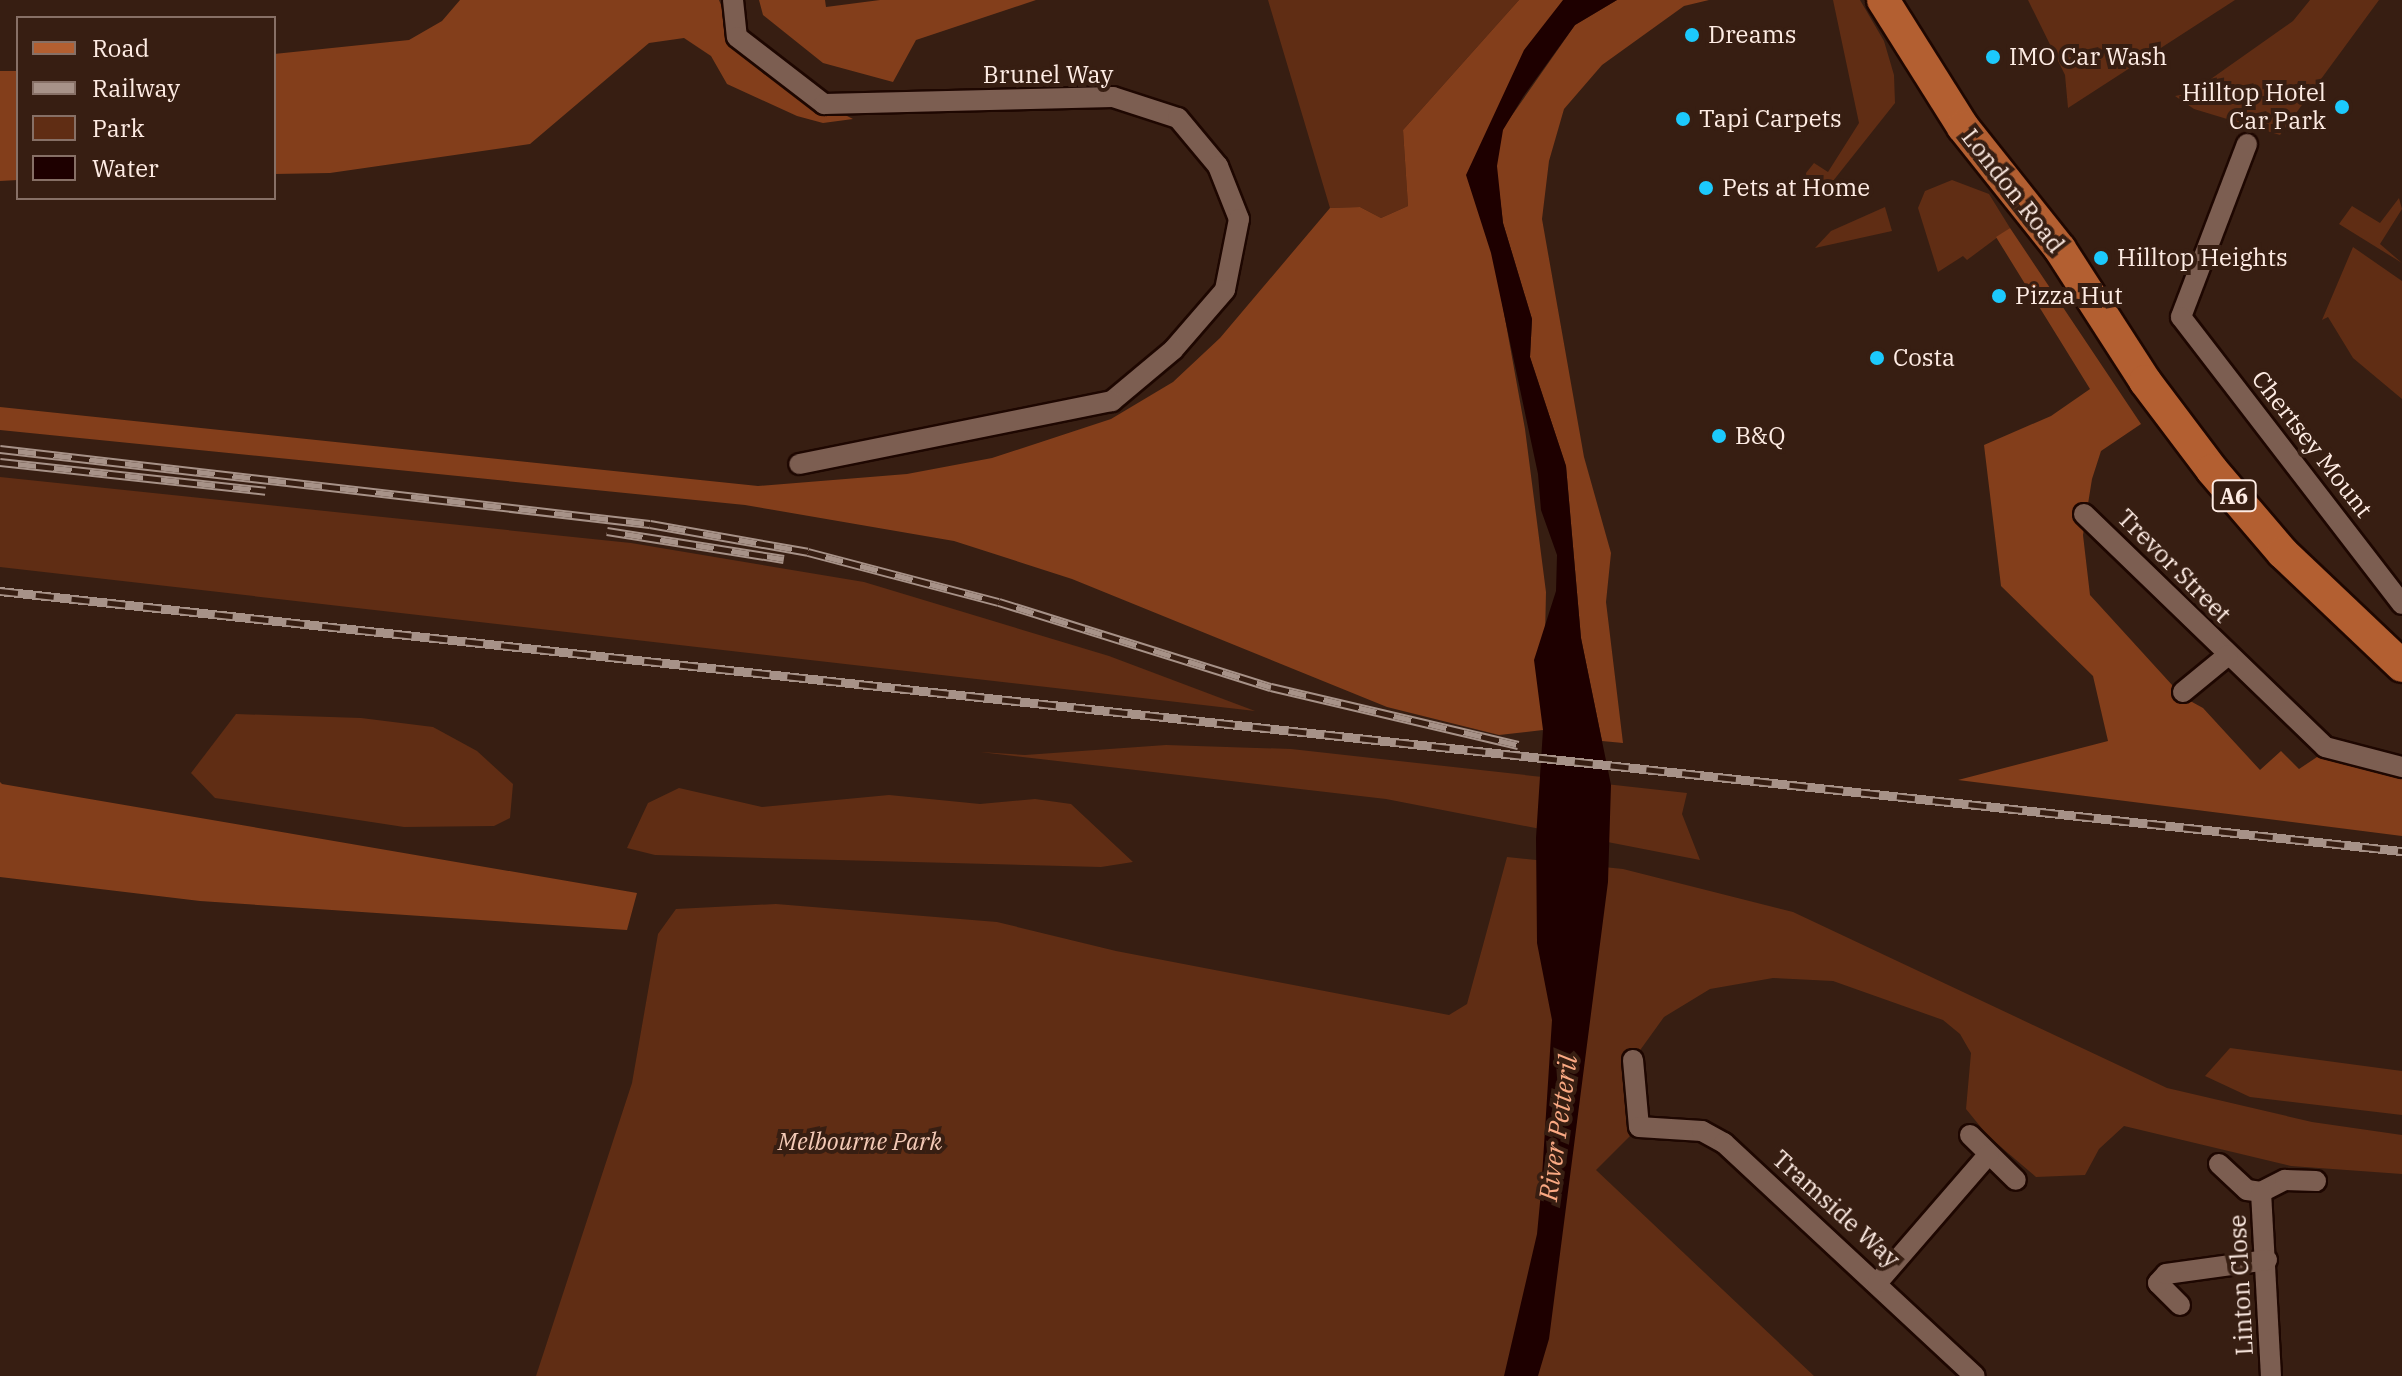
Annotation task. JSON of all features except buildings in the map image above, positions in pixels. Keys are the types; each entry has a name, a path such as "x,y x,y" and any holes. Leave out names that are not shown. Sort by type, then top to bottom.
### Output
{"main road":[{"name":"London Road","path":"1883,0 1963,127 2060,249 2145,381 2212,470 2283,553 2402,666"}],"street":[{"name":"Brunel Way","path":"733,0 737,37 824,104 1113,97 1178,118 1218,166 1239,219 1225,290 1173,350 1112,401 799,464"},
{"name":"Chertsey Mount","path":"2247,144 2181,317 2402,604"},
{"name":"Trevor Street","path":"2084,514 2325,747 2402,767"},
{"name":"Trevor Street","path":"2183,692 2228,655"},
{"name":"Tramside Way","path":"1633,1060 1639,1127 1702,1131 1724,1143 1878,1282 1975,1376"},
{"path":"1970,1135 2016,1180"},
{"path":"1878,1282 1989,1154"},
{"path":"2219,1164 2234,1183 2261,1192 2285,1180 2316,1181"},
{"name":"Linton Close","path":"2261,1192 2271,1376"},
{"path":"2180,1305 2158,1283 2166,1274 2267,1260"}],"green space":[{"path":"1268,0 1519,0 1403,130 1408,206 1381,218 1360,207 1330,208"},
{"path":"1833,0 1860,0 1884,41 1894,75 1895,103 1833,181 1820,190 1807,182 1806,173 1814,163 1828,172 1859,123"},
{"path":"2028,0 2235,0 2068,108 2065,75"},
{"path":"2310,0 2379,0 2280,135 2194,109 2175,96 2191,93 2293,21"},
{"path":"1952,180 1989,194 2010,228 1967,260 1963,256 1938,272 1918,208 1925,191"},
{"path":"2399,198 2402,209 2380,244 2402,263 2339,224 2352,206 2380,223"},
{"path":"1885,207 1892,231 1815,248 1831,231"},
{"path":"2353,247 2402,281 2402,399 2353,358 2328,317 2322,320"},
{"path":"0,477 631,543 864,582 1109,656 1255,711 0,567"},
{"path":"236,714 361,718 433,727 477,751 513,784 510,818 494,826 404,827 215,798 191,773"},
{"path":"1166,745 1291,749 1687,793 1682,814 1700,860 1386,799 980,752 1025,755"},
{"path":"679,788 762,807 889,795 980,804 1035,799 1071,804 1133,862 1101,867 655,855 627,848 648,803"},
{"name":"Melbourne Park","path":"1507,857 1623,869 1793,912 2167,1088 2312,1122 2402,1135 2402,1174 2291,1166 2124,1126 2099,1149 2085,1175 2036,1177 1988,1136 1966,1109 1971,1053 1960,1034 1943,1020 1833,981 1773,978 1710,989 1664,1017 1633,1060 1639,1127 1596,1170 1814,1376 536,1376 632,1083 658,934 676,909 776,904 997,922 1116,951 1449,1015 1467,1004"},
{"path":"2230,1048 2402,1071 2402,1115 2250,1097 2205,1076"}],"shaded area":[{"path":"460,0 719,0 738,47 764,74 853,119 823,123 797,116 727,84 711,56 684,38 649,43 530,144 330,173 276,174 276,54 409,40 442,21"},
{"path":"759,0 825,0 826,7 880,0 1036,0 916,40 893,82 823,63 763,15"},
{"path":"1519,0 1575,0 1508,121 1575,25 1617,0 1709,0 1684,6 1602,65 1564,109 1549,161 1542,219 1584,457 1611,553 1606,602 1623,743 1602,741 1581,638 1566,466 1530,357 1532,319 1503,223 1499,190 1491,241 1525,429 1546,592 1543,730 1499,735 1387,707 1072,579 954,541 745,505 0,430 0,407 758,486 907,474 992,458 1111,419 1173,382 1220,338 1330,208 1360,207 1381,218 1408,206 1403,130"},
{"path":"0,71 16,71 16,180 0,181"},
{"path":"2010,228 2141,424 2101,451 2092,479 2083,535 2090,595 2183,697 2203,708 2260,770 2281,751 2299,769 2326,751 2402,769 2402,836 1958,780 2108,741 2093,676 2001,586 1984,445 2051,416 2090,389 1996,237"},
{"path":"0,782 637,893 627,930 200,901 0,877"}],"water":[{"name":"River Petteril","path":"1563,0 1617,0 1575,25 1503,130 1497,166 1503,223 1532,319 1530,357 1566,466 1581,638 1611,785 1608,882 1549,1339 1538,1376 1504,1376 1537,1234 1541,1192 1552,1020 1537,943 1536,838 1543,730 1534,660 1556,591 1557,555 1541,510 1538,474 1491,253 1466,175 1524,50"}],"railway":[{"path":"0,449 650,524 808,552 999,602 1271,687 1518,745"},
{"path":"0,462 265,491"},
{"path":"607,531 784,559"},
{"path":"0,591 2402,851"}],"place":[{"name":"Dreams","path":"1692,35"},
{"name":"IMO Car Wash","path":"1993,57"},
{"name":"Hilltop Hotel Car Park","path":"2342,107"},
{"name":"Tapi Carpets","path":"1683,119"},
{"name":"Pets at Home","path":"1706,188"},
{"name":"Hilltop Heights","path":"2101,258"},
{"name":"Pizza Hut","path":"1999,296"},
{"name":"Costa","path":"1877,358"},
{"name":"B&Q","path":"1719,436"}]}
